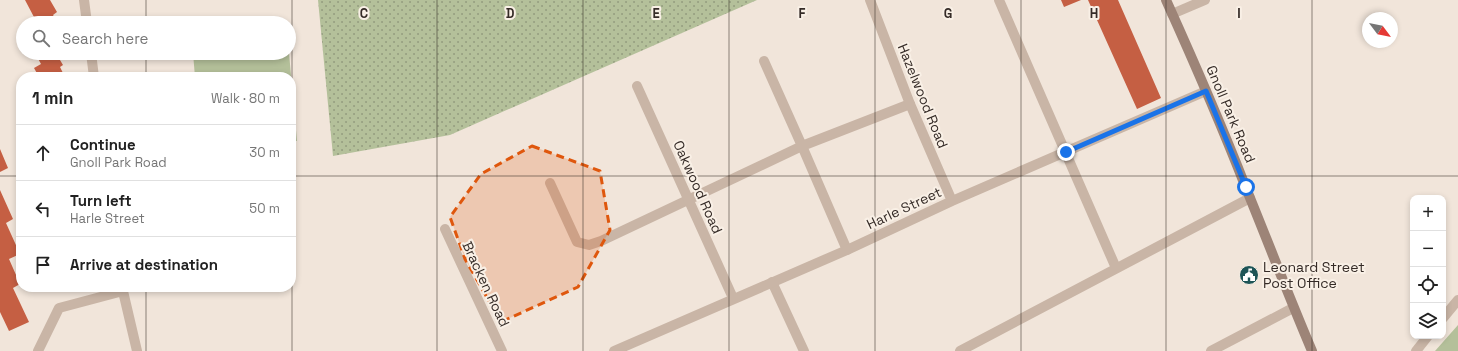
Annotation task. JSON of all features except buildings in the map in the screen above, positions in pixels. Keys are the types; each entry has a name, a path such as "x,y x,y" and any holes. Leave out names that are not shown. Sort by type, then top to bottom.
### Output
{"main road":[{"name":"Gnoll Park Road","path":"1166,0 1206,91 1293,308 1312,351"}],"street":[{"path":"84,0 86,16"},
{"name":"Hazelwood Road","path":"870,0 910,104 952,201"},
{"path":"999,0 1116,268"},
{"path":"1172,14 1205,0"},
{"path":"92,60 93,72"},
{"path":"764,61 847,250"},
{"name":"Oakwood Road","path":"637,86 733,298"},
{"name":"Harle Street","path":"614,351 733,298 847,250 952,201 1206,91"},
{"path":"550,183 577,242 589,245 602,241 802,146 910,104"},
{"path":"960,351 1250,198"},
{"name":"Bracken Road","path":"445,229 502,351"},
{"path":"772,282 804,351"},
{"path":"38,351 59,308 112,292"},
{"path":"123,292 136,351"},
{"path":"1446,314 1458,300"},
{"path":"1211,351 1293,308"},
{"path":"1416,351 1426,339"}],"highlighted area":[{"path":"532,146 600,171 610,230 578,287 501,322 465,259 450,217 481,174"}],"green space":[{"path":"318,0 757,0 450,135 333,156"},
{"path":"194,60 290,60 291,72 195,72"},
{"path":"1458,325 1458,351 1435,351"}],"place":[{"name":"Leonard Street Post Office","path":"1249,275"}],"route":[{"path":"1066,152 1206,91 1246,187"}]}
